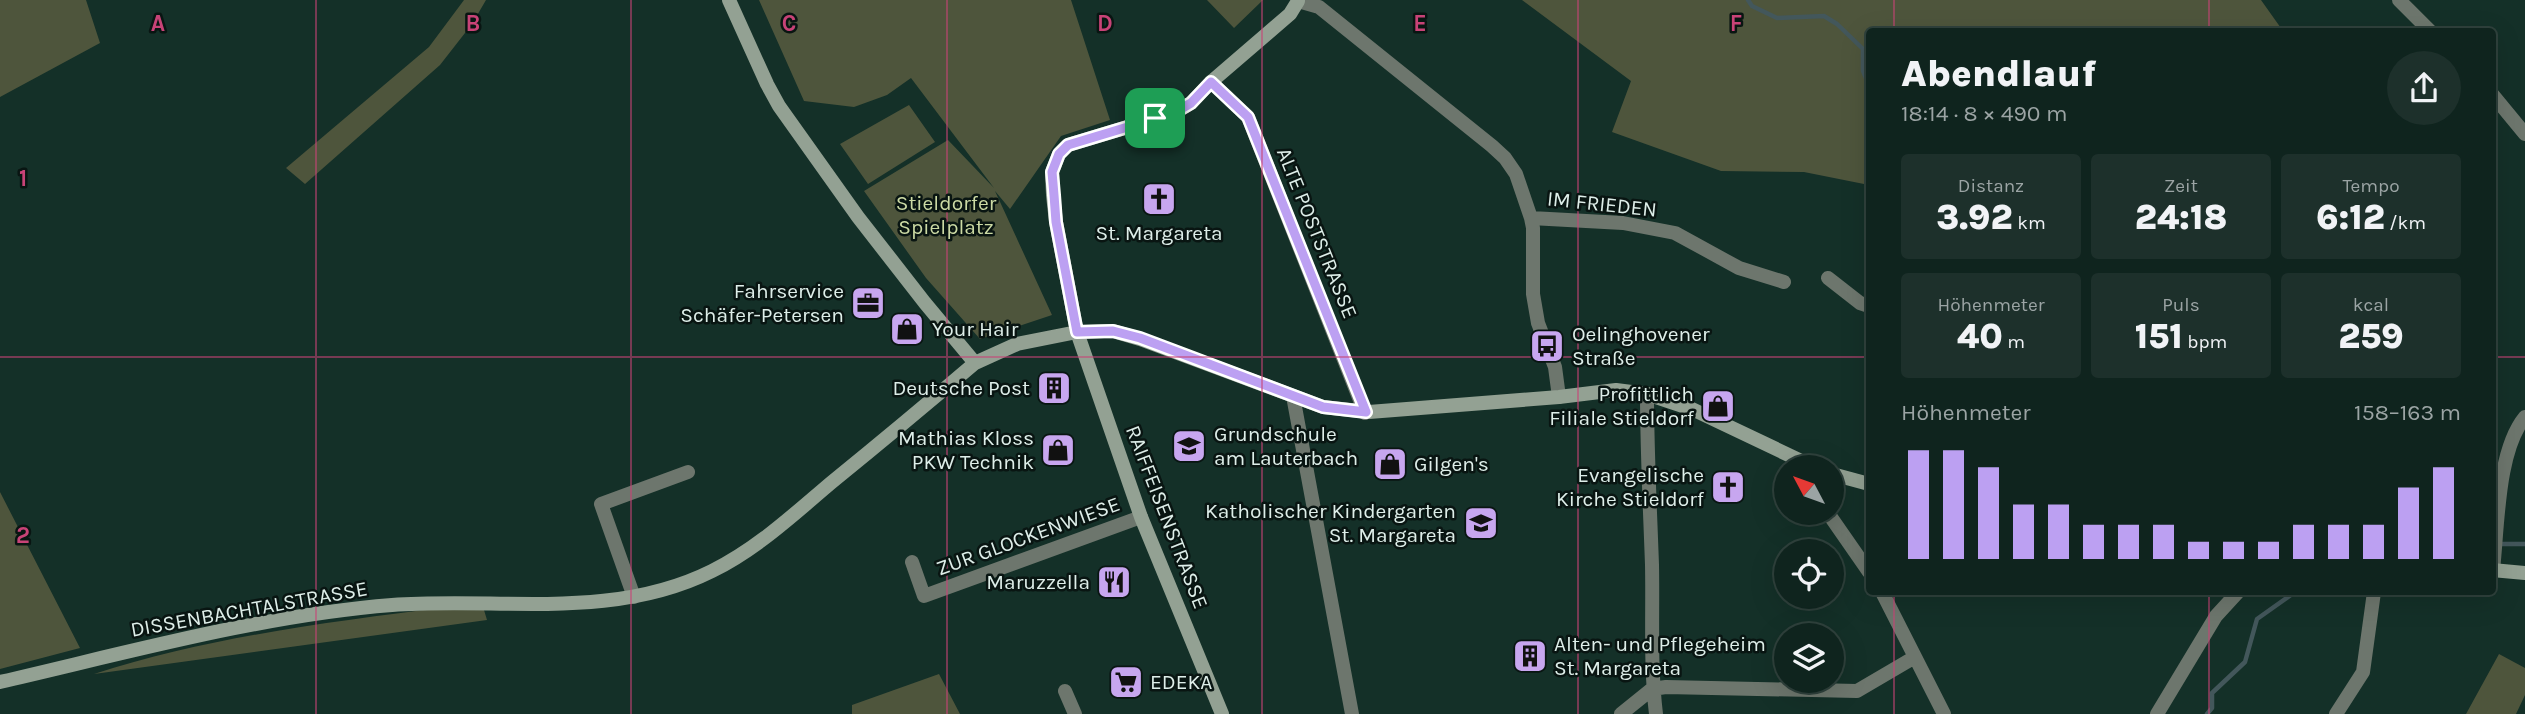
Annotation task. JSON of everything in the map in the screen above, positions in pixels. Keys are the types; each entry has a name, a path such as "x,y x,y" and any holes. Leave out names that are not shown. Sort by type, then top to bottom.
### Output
{"main road":[{"path":"729,0 779,106 858,217 975,363 1017,344 1077,332 1113,331 1140,338 1331,408 1366,412 1616,390 1647,394 1692,409 1786,455"},
{"name":"RAIFFEISENSTRASSE","path":"1222,714 1141,517 1077,332 1056,222 1052,172 1059,154 1068,145 1174,113 1191,103 1211,82 1290,14 1298,0"},
{"name":"DISSENBACHTALSTRASSE","path":"0,682 248,627 377,607 486,602 554,605 596,603 671,588 711,571 762,540 975,363"},
{"path":"1844,477 1866,483"},
{"path":"2496,570 2525,573"}],"street":[{"path":"1298,0 1319,6 1499,152 1516,174 1531,218 1538,323 1555,367 1559,397"},
{"path":"2399,0 2427,28"},
{"name":"ALTE POSTSTRASSE","path":"1211,82 1248,117 1366,412"},
{"path":"2496,99 2525,134"},
{"name":"IM FRIEDEN","path":"1531,218 1623,223 1675,233 1739,268 1784,282"},
{"path":"1828,278 1866,305"},
{"path":"1647,394 1652,564 1652,689 1656,714"},
{"path":"1293,396 1352,714"},
{"path":"2496,529 2502,483 2513,436 2525,417"},
{"path":"634,597 601,504 688,472"},
{"name":"ZUR GLOCKENWIESE","path":"912,562 924,596 1141,517"},
{"path":"1836,525 1866,568"},
{"path":"1883,595 1944,714"},
{"path":"2157,714 2216,616 2235,595"},
{"path":"2336,714 2363,672 2374,595"},
{"path":"1621,714 1652,689 1666,687 1857,691 1914,657"},
{"path":"1065,691 1075,714"}],"green space":[{"path":"0,0 86,0 100,43 0,97"},
{"path":"464,0 486,0 472,24 440,65 305,184 286,168 429,47"},
{"name":"Stieldorfer Spielplatz","path":"759,0 1071,0 1110,120 1061,136 1010,209 995,191 1052,315 980,339 926,278 864,191 948,140 994,188 911,78 887,95 854,107 804,101"},
{"path":"1207,0 1263,0 1234,28"},
{"path":"1522,0 2261,0 2281,28 1866,28 1866,184 1804,172 1721,171 1612,132 1631,81"},
{"path":"909,105 935,142 868,184 840,144"},
{"path":"0,492 80,648 0,669"},
{"path":"447,607 484,610 487,620 94,674 225,640"},
{"path":"2499,654 2525,668 2525,695 2516,714 2466,714"},
{"path":"939,674 960,714 852,714 852,705"}],"waterway":[{"path":"1748,0 1752,6 1777,18 1824,16 1837,24 1863,49 1863,71 1866,78"},
{"path":"2498,544 2525,544"},
{"path":"2207,714 2212,708 2212,693 2245,662 2257,619 2291,595"}],"place":[{"name":"St. Margareta","path":"1159,199"},
{"name":"Fahrservice Schäfer-Petersen","path":"868,303"},
{"name":"Your Hair","path":"907,329"},
{"name":"Oelinghovener Straße","path":"1547,346"},
{"name":"Deutsche Post","path":"1054,388"},
{"name":"Profittlich Filiale Stieldorf","path":"1718,406"},
{"name":"Grundschule am Lauterbach","path":"1189,446"},
{"name":"Mathias Kloss PKW Technik","path":"1058,450"},
{"name":"Gilgen's","path":"1390,464"},
{"name":"Evangelische Kirche Stieldorf","path":"1728,487"},
{"name":"Katholischer Kindergarten St. Margareta","path":"1481,523"},
{"name":"Maruzzella","path":"1114,582"},
{"name":"Alten- und Pflegeheim St. Margareta","path":"1530,656"},
{"name":"EDEKA","path":"1126,682"}],"route":[{"path":"1211,82 1248,117 1298,248 1366,412 1323,407 1140,338 1113,331 1077,332 1056,222 1052,172 1059,154 1068,145 1155,118 1174,113 1191,103 1211,82"}]}
